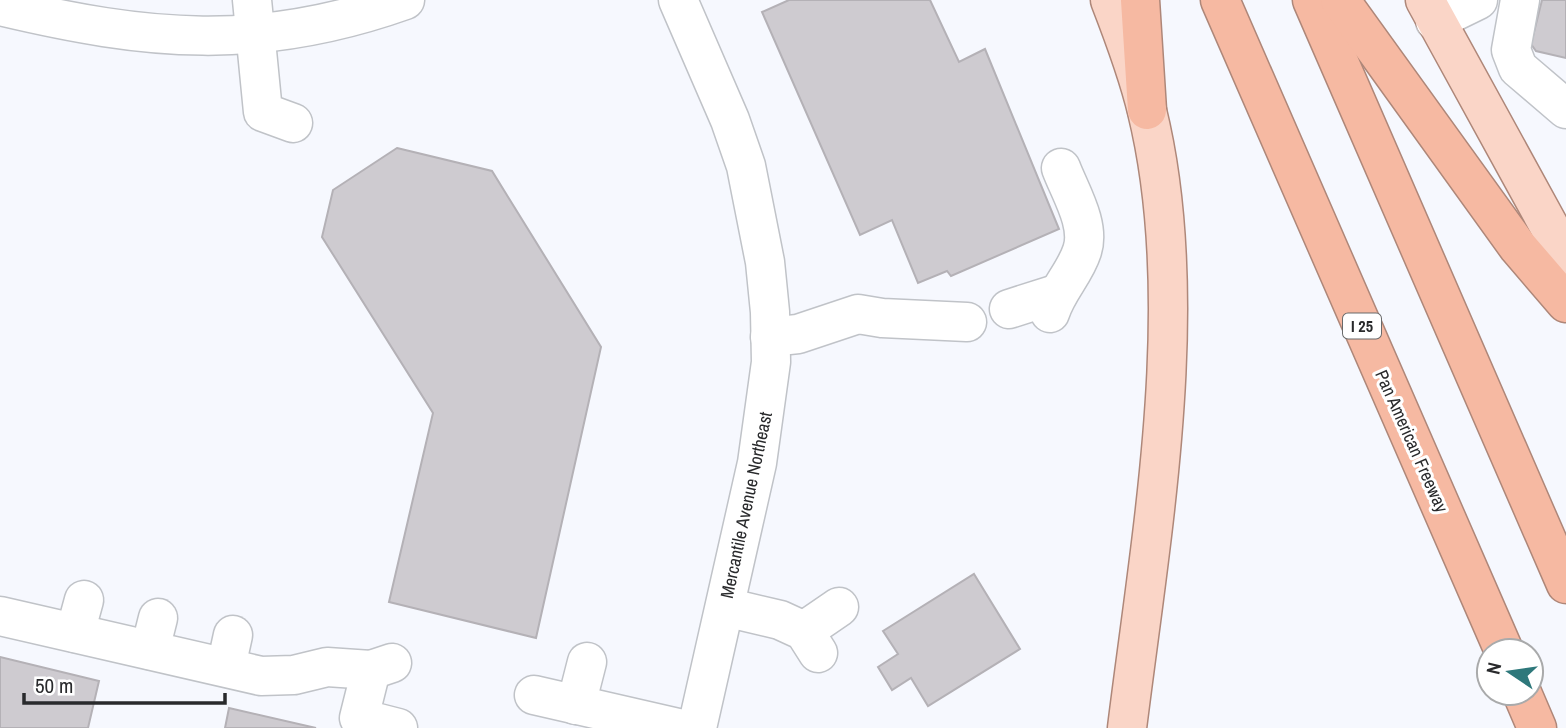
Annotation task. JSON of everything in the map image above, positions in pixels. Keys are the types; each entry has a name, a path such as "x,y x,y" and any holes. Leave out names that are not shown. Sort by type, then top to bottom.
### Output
{"highway":[{"path":"1140,0 1147,110"},
{"name":"Pan American Freeway","path":"1220,0 1498,637"},
{"path":"1311,0 1566,584"},
{"path":"1340,0 1404,84 1518,247 1566,303"},
{"path":"1528,707 1537,728"}],"main road":[{"path":"1110,0 1147,110 1164,221 1165,388 1161,451 1128,728"},
{"path":"1430,10 1566,257"}],"street":[{"path":"0,6 115,31 164,36 254,17 338,21 405,0"},
{"name":"Mercantile Avenue Northeast","path":"678,0 730,120 746,166 765,262 770,337 768,387 757,463 697,728"},
{"path":"1430,10 1478,0"},
{"path":"1520,0 1511,51 1518,68 1566,109"},
{"path":"254,17 263,113 293,123"},
{"path":"1009,309 1053,304 1082,251 1085,234 1061,168"},
{"path":"770,337 798,334 858,314 967,323"},
{"path":"725,607 780,620 811,642 839,607"},
{"path":"0,616 80,616 229,651 261,676 294,675 330,654 382,667 359,718 398,728"},
{"path":"576,705 587,662"},
{"path":"534,695 678,728"}],"building":[{"path":"789,0 930,0 959,62 985,49 1059,229 951,276 947,271 918,283 892,220 860,235 762,12"},
{"path":"1542,0 1566,0 1566,58 1536,51 1531,44"},
{"path":"397,148 492,171 601,347 536,638 389,602 433,413 322,237 333,190"},
{"path":"974,574 1020,649 928,706 911,678 892,690 878,667 898,654 883,631"},
{"path":"0,657 99,681 88,728 0,728"},
{"path":"229,708 316,728 225,728"}]}
